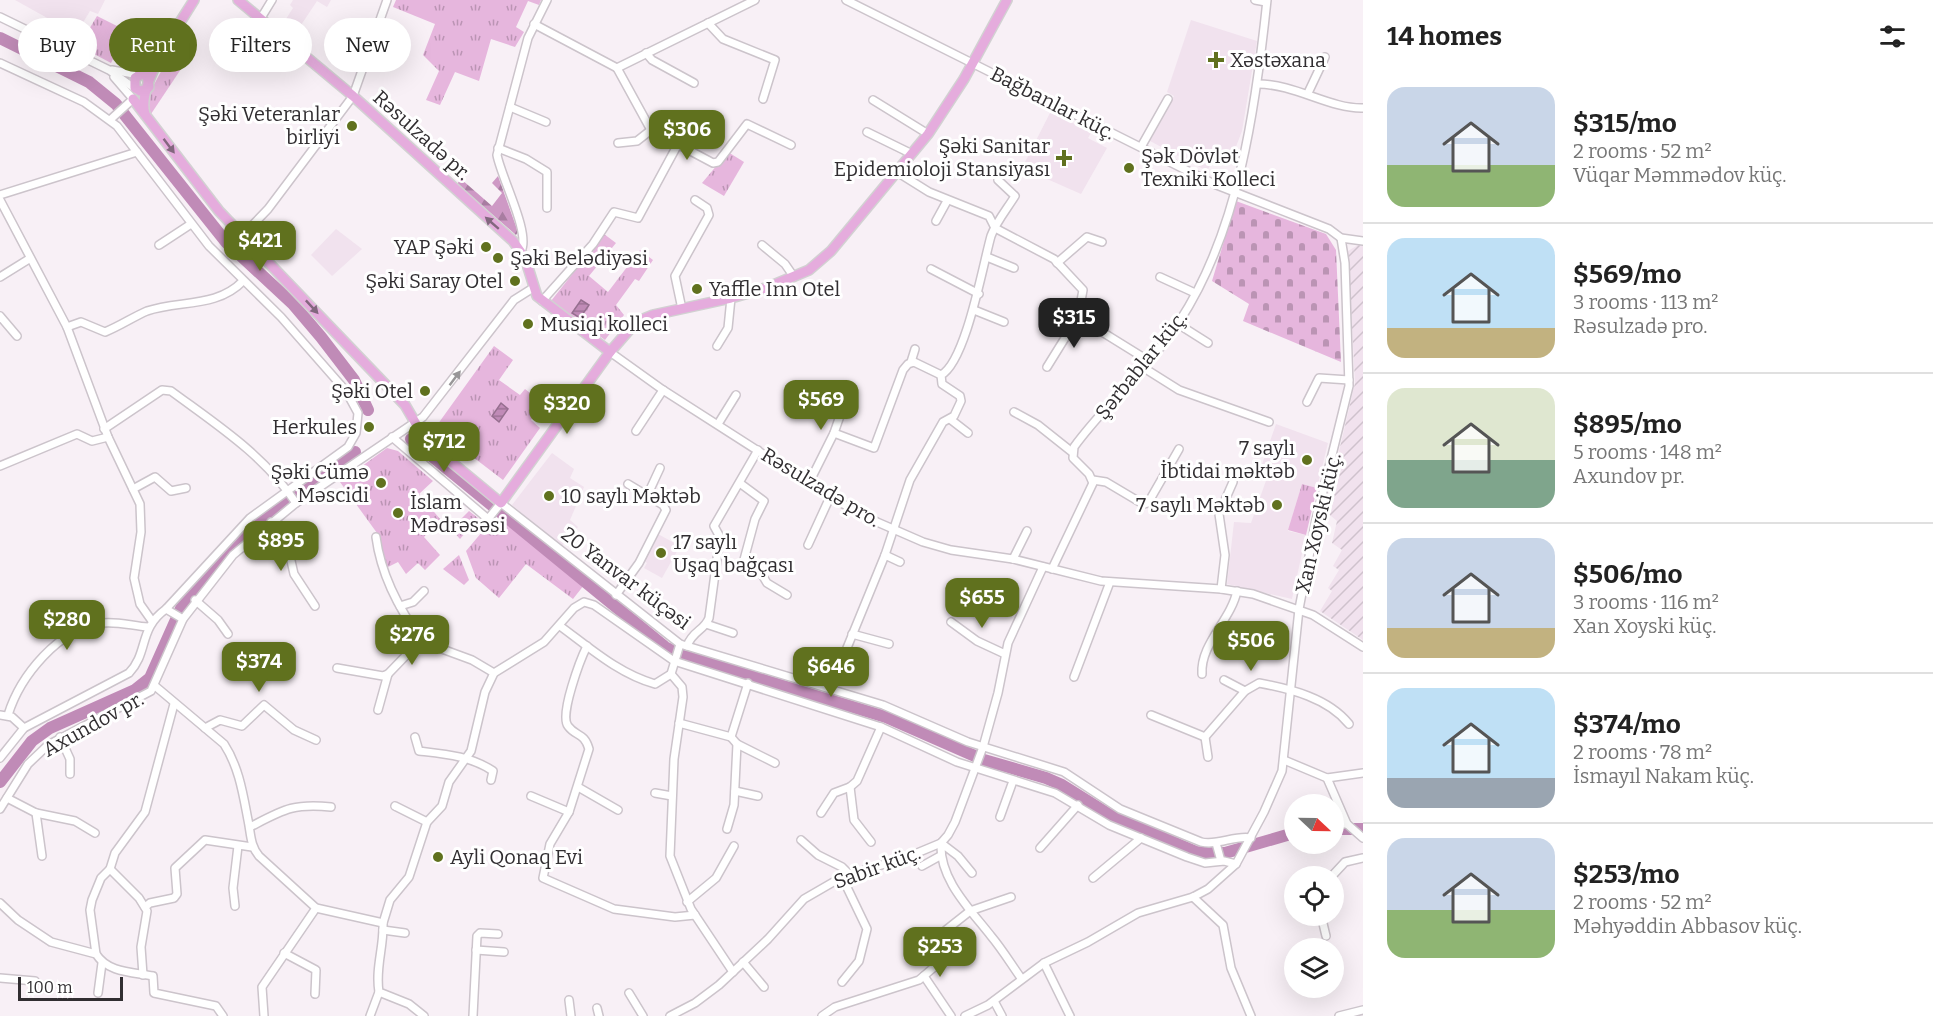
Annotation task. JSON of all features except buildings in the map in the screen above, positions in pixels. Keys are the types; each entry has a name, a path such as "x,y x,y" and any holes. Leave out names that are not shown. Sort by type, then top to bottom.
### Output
{"main road":[{"path":"183,18 194,0"},
{"name":"Rəsulzadə pr.","path":"238,0 261,18"},
{"path":"500,505 610,352 636,322 731,298 794,277 813,267 831,251 928,134 974,62 1007,0"},
{"name":"Rəsulzadə pr.","path":"312,61 522,251"},
{"path":"131,101 149,72"},
{"path":"131,101 149,72"},
{"path":"140,85 146,117"},
{"name":"20 Yanvar küçəsi","path":"131,101 206,195 405,405 426,441 500,505"},
{"path":"522,251 533,288 542,301 610,352"}],"street":[{"path":"261,18 272,0"},
{"path":"243,235 268,209 353,96 387,0"},
{"path":"522,251 525,237 500,170 498,148 524,52 534,24 547,0"},
{"path":"617,68 756,0"},
{"name":"Bağbanlar küç.","path":"846,0 1233,192 1329,229 1341,238 1363,241"},
{"name":"Şərbablar küç.","path":"1072,452 1144,368 1178,324 1195,293 1217,243 1233,192 1258,84 1267,1 1255,0"},
{"path":"0,17 109,70"},
{"path":"708,23 723,39 775,60 763,99"},
{"path":"534,24 617,68 651,130 715,163 747,124 791,145"},
{"path":"646,53 652,60 694,83"},
{"path":"1308,93 1325,57"},
{"path":"1,66 114,117 191,224 325,366 346,392 358,413 356,433 348,447 232,534 169,611 150,624 100,623 70,633 37,666 15,695 4,715 24,728"},
{"path":"110,72 131,101 114,117"},
{"path":"113,72 140,85"},
{"path":"113,72 140,85"},
{"path":"1258,84 1279,85 1335,103 1363,108"},
{"path":"1142,147 1168,99"},
{"path":"873,100 928,134"},
{"path":"510,107 546,122"},
{"path":"618,144 637,141 651,130"},
{"path":"867,132 912,154"},
{"path":"542,301 593,244 614,212 638,218 678,144"},
{"path":"498,148 526,159 547,172 547,208"},
{"path":"0,195 137,152"},
{"path":"897,172 947,201 989,216 995,228 1057,263 1083,290 1078,317 1047,367"},
{"path":"941,375 950,367 974,310 995,228 1015,196 998,180"},
{"path":"0,200 29,259 67,327 104,429 133,489 142,518 134,578 136,593 150,624 138,660 129,673 24,728 0,758"},
{"path":"682,309 675,276 709,214 707,207 695,200"},
{"path":"936,221 947,201"},
{"path":"159,245 191,224"},
{"path":"1057,263 1086,237 1102,242"},
{"name":"Xan Xoyski küç.","path":"1236,864 1251,840 1275,789 1284,760 1289,688 1299,609 1349,380 1345,263 1341,238"},
{"path":"762,245 785,264 794,277"},
{"path":"987,257 1014,268"},
{"path":"0,277 29,259"},
{"path":"931,269 978,294"},
{"path":"1160,277 1195,293"},
{"path":"67,327 81,322 105,332 146,312 217,297 229,292 243,281"},
{"name":"Axundov pr.","path":"0,809 34,758 60,737 135,702 155,686 182,619 233,555 296,502 392,436 417,422 439,399 514,300 533,288"},
{"path":"717,346 728,328 731,298"},
{"path":"974,310 1004,322"},
{"path":"0,316 17,336"},
{"path":"1078,317 1149,361"},
{"path":"1178,324 1208,343"},
{"path":"834,433 874,448 903,370 911,362 915,349"},
{"name":"Rəsulzadə pro.","path":"610,352 663,390 830,497 894,530 938,547 1012,559 1110,582 1237,591 1299,609 1363,647"},
{"path":"911,362 941,375"},
{"path":"1144,368 1179,390 1269,422"},
{"path":"831,687 885,555 910,480 943,422 950,419 962,399 942,384 941,375"},
{"path":"1307,402 1319,378 1349,380"},
{"path":"809,483 834,433 850,387"},
{"path":"104,429 140,403 166,389 252,451 296,502"},
{"path":"636,431 663,390"},
{"path":"718,424 736,395"},
{"path":"1014,412 1038,425 1072,452 1073,458 1093,480 1106,482 1143,504 1148,503 1179,448"},
{"path":"950,419 968,433"},
{"path":"0,466 77,434 92,441 108,437"},
{"path":"392,436 490,517 500,505"},
{"path":"560,626 623,671 650,682 661,682 671,674 674,661 683,645 691,635 706,624 720,537 714,526 741,484 758,450"},
{"path":"647,496 660,468"},
{"path":"133,489 155,477 171,491 186,488"},
{"path":"1052,569 1091,490 1093,480"},
{"path":"1221,589 1225,555 1219,514 1233,482"},
{"path":"616,595 639,563 666,510 663,505 628,484"},
{"path":"741,484 764,501 755,519 742,567 761,573 767,583 787,595"},
{"path":"808,544 830,497"},
{"name":"20 Yanvar küçəsi","path":"500,505 683,645 831,687 891,707 983,747 1064,772 1120,809 1201,842 1217,845 1240,837 1251,840"},
{"path":"272,522 287,543 294,574 315,606"},
{"path":"1012,559 1027,531"},
{"path":"376,537 386,575 400,606 423,642 472,660 494,673"},
{"path":"885,555 900,562"},
{"path":"983,747 998,693 1005,654 1013,631 1043,567"},
{"path":"1074,677 1110,582"},
{"path":"400,606 413,602 423,591"},
{"path":"1202,674 1205,656 1233,606 1237,591"},
{"path":"195,600 219,620 228,634"},
{"path":"370,1016 379,992 377,973 383,927 390,900 409,877 427,822 442,806 449,783 467,758 475,739 485,692 494,673 544,642 574,608 584,602 594,605 674,661 881,727 975,768 1064,797 1110,825 1200,862 1220,860 1236,864 1224,877 1193,897 1138,913 1088,942 1044,963 1021,978 994,1001 965,1016"},
{"path":"169,611 182,619"},
{"path":"951,622 977,641 1005,654"},
{"path":"706,624 733,633"},
{"path":"852,634 889,644"},
{"path":"378,710 388,675 417,644 423,642"},
{"path":"587,646 577,667 565,719 570,729 582,735 590,749 568,812 550,844 544,867 546,881 614,909 675,917 694,915"},
{"path":"337,668 362,674 388,675"},
{"path":"671,674 683,691 669,846 687,902 733,972"},
{"path":"1224,680 1245,691"},
{"path":"731,737 748,683"},
{"path":"1208,757 1205,737 1245,691 1259,683 1289,688 1333,708 1349,724"},
{"path":"155,686 224,744 232,756 240,782 252,846 316,908 405,933"},
{"path":"174,704 145,812 115,853 110,869 101,878 92,900 90,910 96,954 102,963 130,974 155,979 154,993 216,1006 223,1016"},
{"path":"205,728 220,720 242,726 264,705 294,730 316,740"},
{"path":"1151,715 1205,737"},
{"path":"680,723 731,737 737,744 775,763"},
{"path":"821,813 834,793 850,787 866,766 881,727"},
{"path":"60,737 70,759 70,774"},
{"path":"415,737 419,751 467,758 493,771 491,780"},
{"path":"727,829 735,791 737,744"},
{"name":"Sabir küç.","path":"670,1016 707,995 768,939 804,899 846,876 905,858 941,843 955,822 983,747"},
{"path":"1284,760 1327,778 1363,773"},
{"path":"1327,778 1347,824 1363,838"},
{"path":"1000,817 1014,781"},
{"path":"578,787 618,810"},
{"path":"850,787 854,820 871,842"},
{"path":"735,791 758,796"},
{"path":"655,793 672,796"},
{"path":"531,796 568,812"},
{"path":"7,798 36,813 69,819 95,833"},
{"path":"250,827 285,809 305,804 331,807"},
{"path":"1040,848 1078,805"},
{"path":"395,806 427,822"},
{"path":"36,813 42,855"},
{"path":"1093,878 1141,838"},
{"path":"145,907 150,903 174,898 177,894 176,868 205,840 252,846"},
{"path":"801,840 818,855 842,867 867,929 859,961 842,982"},
{"path":"941,843 940,856 946,872 970,911 1021,978"},
{"path":"941,843 958,856 972,873"},
{"path":"1217,845 1220,860"},
{"path":"235,906 233,888 238,846"},
{"path":"687,902 716,878 734,846"},
{"path":"922,866 940,856"},
{"path":"1341,866 1345,862 1363,858"},
{"path":"110,869 145,907 147,915 141,947 144,975"},
{"path":"822,1016 835,1007 913,982 924,976 953,951 944,932 970,911 1011,897"},
{"path":"1193,897 1223,925 1231,968 1251,1016"},
{"path":"0,903 18,920 51,942 96,954"},
{"path":"264,1016 262,987 316,908"},
{"path":"1324,926 1326,936"},
{"path":"473,1016 477,936 480,933 498,934"},
{"path":"476,950 504,952"},
{"path":"284,952 316,970 315,994"},
{"path":"743,962 764,987"},
{"path":"98,993 102,963"},
{"path":"1044,963 1070,1016"},
{"path":"924,976 951,1016"},
{"path":"0,978 35,981"},
{"path":"379,992 409,1004 424,1016"},
{"path":"629,993 643,1016"},
{"path":"569,1000 571,1016"},
{"path":"994,1001 1002,1016"},
{"path":"1339,1016 1363,1010"}],"shaded area":[{"path":"15,0 105,0 98,14 90,11 86,18 47,18"},
{"path":"293,0 331,0 327,7 317,1 306,18 287,18 293,8 290,5"},
{"name":"Xəstəxana","path":"1191,20 1257,41 1242,131 1232,157 1218,151 1207,171 1150,141 1174,96 1167,92"},
{"name":"Şəki Sanitar Epidemioloji Stansiyası","path":"1051,111 1091,133 1088,138 1107,148 1081,194 1022,168"},
{"path":"336,229 362,249 332,276 311,255"},
{"path":"1358,245 1363,246 1363,640 1320,611 1332,591 1328,588 1339,570 1333,566 1342,550 1332,543 1337,521 1325,511 1355,383 1348,251"},
{"path":"581,300 589,305 580,318 572,313"},
{"path":"501,403 508,409 499,422 492,416"},
{"name":"7 saylı Məktəb","path":"1276,424 1328,443 1317,488 1302,484 1288,531 1306,535 1292,599 1227,584 1234,522 1251,523 1268,475 1260,470"},
{"name":"10 saylı Məktəb","path":"552,453 574,469 570,478 584,487 570,520 578,527 562,546 512,505"},
{"name":"17 saylı Uşaq bağçası","path":"656,533 680,546 662,578 644,568 647,563 643,560"}],"green space":[{"path":"396,0 541,0 539,5 528,1 516,27 524,32 515,47 491,39 479,81 455,72 440,105 426,100 439,71 423,55 435,24 393,7"},
{"path":"97,16 109,22 109,62 97,56"},
{"path":"161,72 179,72 151,114 147,102"},
{"path":"728,152 744,162 724,196 702,183"},
{"path":"498,176 518,232 516,235 457,184 461,179 492,206 502,193 492,183"},
{"path":"1236,201 1326,234 1336,250 1341,362 1243,321 1249,304 1212,281"},
{"path":"604,234 616,243 589,276 608,292 640,250 653,260 639,281 635,279 616,305 624,315 605,340 551,301"},
{"path":"494,346 513,360 499,380 520,395 525,389 543,403 531,420 540,428 503,480 435,428"},
{"path":"387,448 398,451 433,481 419,494 440,519 424,537 440,555 425,570 418,563 406,574 398,562 386,568 377,533 340,482"},
{"path":"1302,484 1317,488 1306,535 1288,530"},
{"path":"469,511 478,518 460,539 451,529"},
{"path":"503,519 584,585 573,599 526,564 499,598 476,578 466,551 487,526 493,531"},
{"path":"459,555 469,580 464,585 443,569"}],"waterway":[{"path":"0,38 89,82 116,104 226,242 293,304 321,337 354,380 368,410"},
{"path":"411,439 665,647 681,655 886,717 984,760 1046,778 1062,785 1110,815 1196,852 1225,853 1284,836"},
{"path":"0,782 32,741 50,728 135,690 150,678 183,604 218,560 248,529 337,468 355,452"},
{"path":"1344,829 1363,829"}],"place":[{"name":"Xəstəxana","path":"1216,60"},
{"name":"Şəki Veteranlar birliyi","path":"352,126"},
{"name":"Şəki Sanitar Epidemioloji Stansiyası","path":"1064,158"},
{"name":"Şək Dövlət Texniki Kolleci","path":"1129,168"},
{"name":"YAP Şəki","path":"486,247"},
{"name":"Şəki Belədiyəsi","path":"498,258"},
{"name":"Şəki Saray Otel","path":"515,281"},
{"name":"Yaffle Inn Otel","path":"697,289"},
{"name":"Musiqi kolleci","path":"528,324"},
{"name":"Şəki Otel","path":"425,391"},
{"name":"Herkules","path":"369,427"},
{"name":"7 saylı İbtidai məktəb","path":"1307,460"},
{"name":"Şəki Cümə Məscidi","path":"381,483"},
{"name":"10 saylı Məktəb","path":"549,496"},
{"name":"7 saylı Məktəb","path":"1277,505"},
{"name":"İslam Mədrəsəsi","path":"398,513"},
{"name":"17 saylı Uşaq bağçası","path":"661,553"},
{"name":"Ayli Qonaq Evi","path":"438,857"}]}
